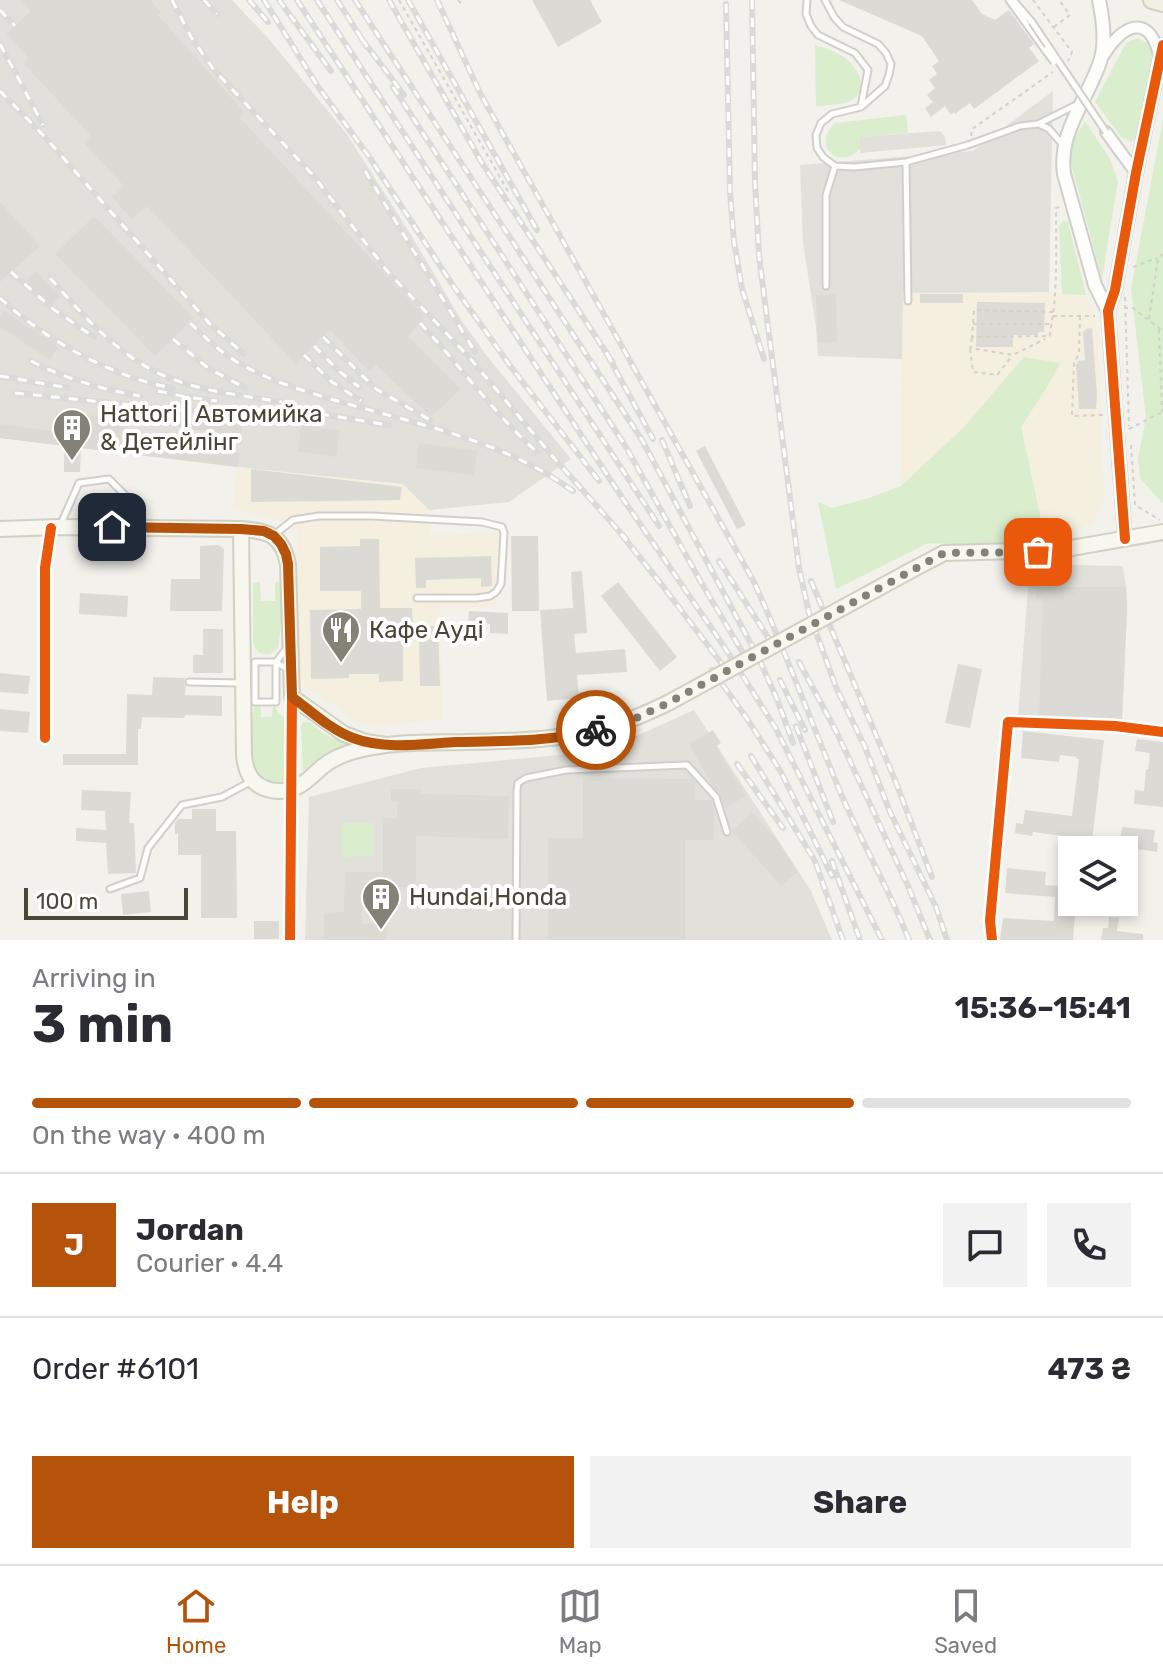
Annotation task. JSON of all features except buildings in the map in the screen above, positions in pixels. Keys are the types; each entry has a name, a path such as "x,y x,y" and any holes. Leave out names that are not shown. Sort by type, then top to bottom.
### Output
{"main road":[{"path":"1152,0 1163,3"},
{"path":"0,529 241,529 264,531 274,536 286,554 288,564 292,697 344,734 386,745"},
{"path":"241,529 242,683 249,706 245,767 253,781 265,789 284,791 303,784 330,760 354,751 386,745 541,739 634,719 944,553 1049,551 1163,532"}],"street":[{"path":"1099,0 1103,29 1101,60"},
{"path":"1108,313 1162,51 1154,37 1142,28 1128,29 1116,37 1101,60 1085,106 1065,147 1063,163 1095,285 1108,313 1125,539"},
{"path":"1106,132 1136,173"},
{"path":"45,738 45,568 56,528"},
{"path":"290,940 292,697"},
{"path":"992,940 990,921 1008,722 1115,726 1163,732"}],"lane":[{"path":"807,0 806,14 818,35 855,53 868,70 861,107"},
{"path":"825,0 843,27 878,44 891,64 885,86 861,107 832,114 821,123 816,135 817,148 835,166 906,162 968,145 1020,126 1038,124 1054,115 1085,106"},
{"path":"1011,0 1106,132"},
{"path":"1011,0 1032,22 1085,106"},
{"path":"1038,124 1049,129 1065,147"},
{"path":"906,162 908,301"},
{"path":"826,286 826,195 835,166"},
{"path":"56,528 79,483 109,479 126,496 138,527"},
{"path":"274,536 293,520 319,516 482,522 502,527 501,584 496,592 477,598 417,598"},
{"path":"276,702 276,662 290,645"},
{"path":"242,650 255,662 276,662 291,672"},
{"path":"255,662 249,706 292,697"},
{"path":"189,682 242,683"},
{"path":"516,940 517,790 518,783 526,778 566,770 687,765 716,797 727,832"},
{"path":"110,889 140,878 148,848 182,805 222,797 253,781"}],"path":[{"path":"399,0 509,193"},
{"path":"458,0 461,4"},
{"path":"1033,0 1072,52 1068,60"},
{"path":"1053,27 1070,15 1059,0"},
{"path":"968,145 972,129 1056,69"},
{"path":"1053,312 974,310 970,348 973,372 997,375 1013,355 1050,336 1051,324 1053,312 1055,293 1056,208 1072,204"},
{"path":"1135,267 1163,254"},
{"path":"1149,319 1158,258"},
{"path":"1124,308 1133,308 1161,330 1163,412 1129,429 1124,308 1125,294"},
{"path":"1052,316 1108,313"},
{"path":"1080,316 1072,416 1117,415"},
{"path":"973,324 1051,324"},
{"path":"972,337 1048,338"},
{"path":"970,348 1013,355"},
{"path":"1130,444 1135,505 1163,520"}],"shaded area":[{"path":"0,0 232,0 268,38 346,133 460,318 571,459 509,502 429,510 403,484 0,438"},
{"path":"1053,91 1049,292 903,293 902,359 818,356 803,243 800,165 973,151"},
{"path":"940,131 946,145 860,153 860,137"},
{"path":"1049,292 1088,297 1094,316 1098,335 1104,503 1093,522 1067,536 1046,542 1021,426 1060,363 964,427 901,486 903,293"},
{"path":"251,467 403,484 429,510 430,535 498,533 497,607 440,607 442,719 372,726 348,718 318,692 309,691 299,678 297,527 233,508 236,469"},
{"path":"1030,564 1123,566 1127,610 1122,723 1018,716"},
{"path":"694,710 811,891 832,940 305,940 309,797 421,768 603,751"}],"green space":[{"path":"1137,38 1148,43 1153,61 1137,138 1131,142 1121,137 1095,102 1126,43"},
{"path":"815,45 841,55 854,67 861,87 855,98 844,103 816,106"},
{"path":"906,115 908,133 860,137 860,149 852,155 836,156 826,146 829,131 836,123"},
{"path":"1163,119 1163,504 1140,478 1138,459 1146,418 1131,289"},
{"path":"1085,121 1110,159 1118,181 1102,279 1071,163 1072,143"},
{"path":"1063,221 1068,222 1086,295 1062,294 1059,226"},
{"path":"1024,357 1060,363 1021,427 1046,542 928,543 836,589 818,502 832,508 901,486 964,427"},
{"path":"253,582 260,582 261,601 275,601 275,582 283,582 278,648 270,654 258,652 253,642"},
{"path":"255,704 261,704 261,717 272,717 274,705 279,714 287,719 286,781 272,781 256,770 251,748"},
{"path":"303,722 309,722 347,745 328,752 303,771"},
{"path":"341,823 373,823 373,856 342,857"}],"railway":[{"path":"172,0 191,37 214,70 312,174 388,272 468,356 627,540"},
{"path":"204,0 217,14"},
{"path":"249,0 268,22"},
{"path":"264,0 317,85 370,158 452,284 599,481"},
{"path":"279,0 331,71"},
{"path":"297,0 775,727 882,940"},
{"path":"317,0 659,526"},
{"path":"337,0 367,47"},
{"path":"355,0 642,440 759,659 793,743"},
{"path":"389,0 482,163 613,363"},
{"path":"408,0 537,230"},
{"path":"437,0 480,93 754,582 842,796 909,940"},
{"path":"752,0 759,256 799,568 809,613 836,687 865,747 890,812 936,907 947,940"},
{"path":"726,4 734,242 742,289 764,359"},
{"path":"0,10 15,26"},
{"path":"361,38 404,95"},
{"path":"0,44 43,125"},
{"path":"393,87 626,447 743,653"},
{"path":"0,91 43,135 209,323 244,354"},
{"path":"365,171 475,352"},
{"path":"11,272 53,309 94,337"},
{"path":"50,278 112,342 156,372 201,388 282,402"},
{"path":"0,298 37,328 80,355 127,375 173,388"},
{"path":"190,323 224,353 260,374 309,392 488,446 546,473 573,491"},
{"path":"420,323 537,452"},
{"path":"323,337 376,389 430,420"},
{"path":"173,339 208,368 245,388"},
{"path":"314,346 359,387"},
{"path":"607,354 653,439"},
{"path":"304,355 332,382 361,401"},
{"path":"31,361 84,383 140,396"},
{"path":"0,376 69,388"},
{"path":"158,391 217,401"},
{"path":"15,393 180,410 308,412 389,425"},
{"path":"662,440 690,506"},
{"path":"621,534 731,676"},
{"path":"719,561 771,642"},
{"path":"811,581 895,780 932,877"},
{"path":"799,662 837,733 930,940"},
{"path":"712,670 781,772 832,876"},
{"path":"780,680 805,730"},
{"path":"796,726 833,822"},
{"path":"751,756 815,861 843,940"},
{"path":"737,764 783,828"},
{"path":"832,861 860,940"}],"cycle path":[{"path":"1125,539 1108,311 1115,290 1163,45"},
{"path":"45,738 45,568 51,528"},
{"path":"290,940 292,697"},
{"path":"992,940 990,921 1008,722 1115,726 1163,732"}],"way so far":[{"path":"596,730 634,719 668,703 944,553 1038,552"}],"place":[{"name":"Hattori | Автомийка & Детейлінг","path":"72,462"},
{"name":"Кафе Ауді","path":"341,664"},
{"name":"Hundai,Honda","path":"381,931"}],"route":[{"path":"112,527 241,529 264,531 274,536 286,554 288,564 292,697 354,739 386,745 502,741 541,739 596,730"}]}
